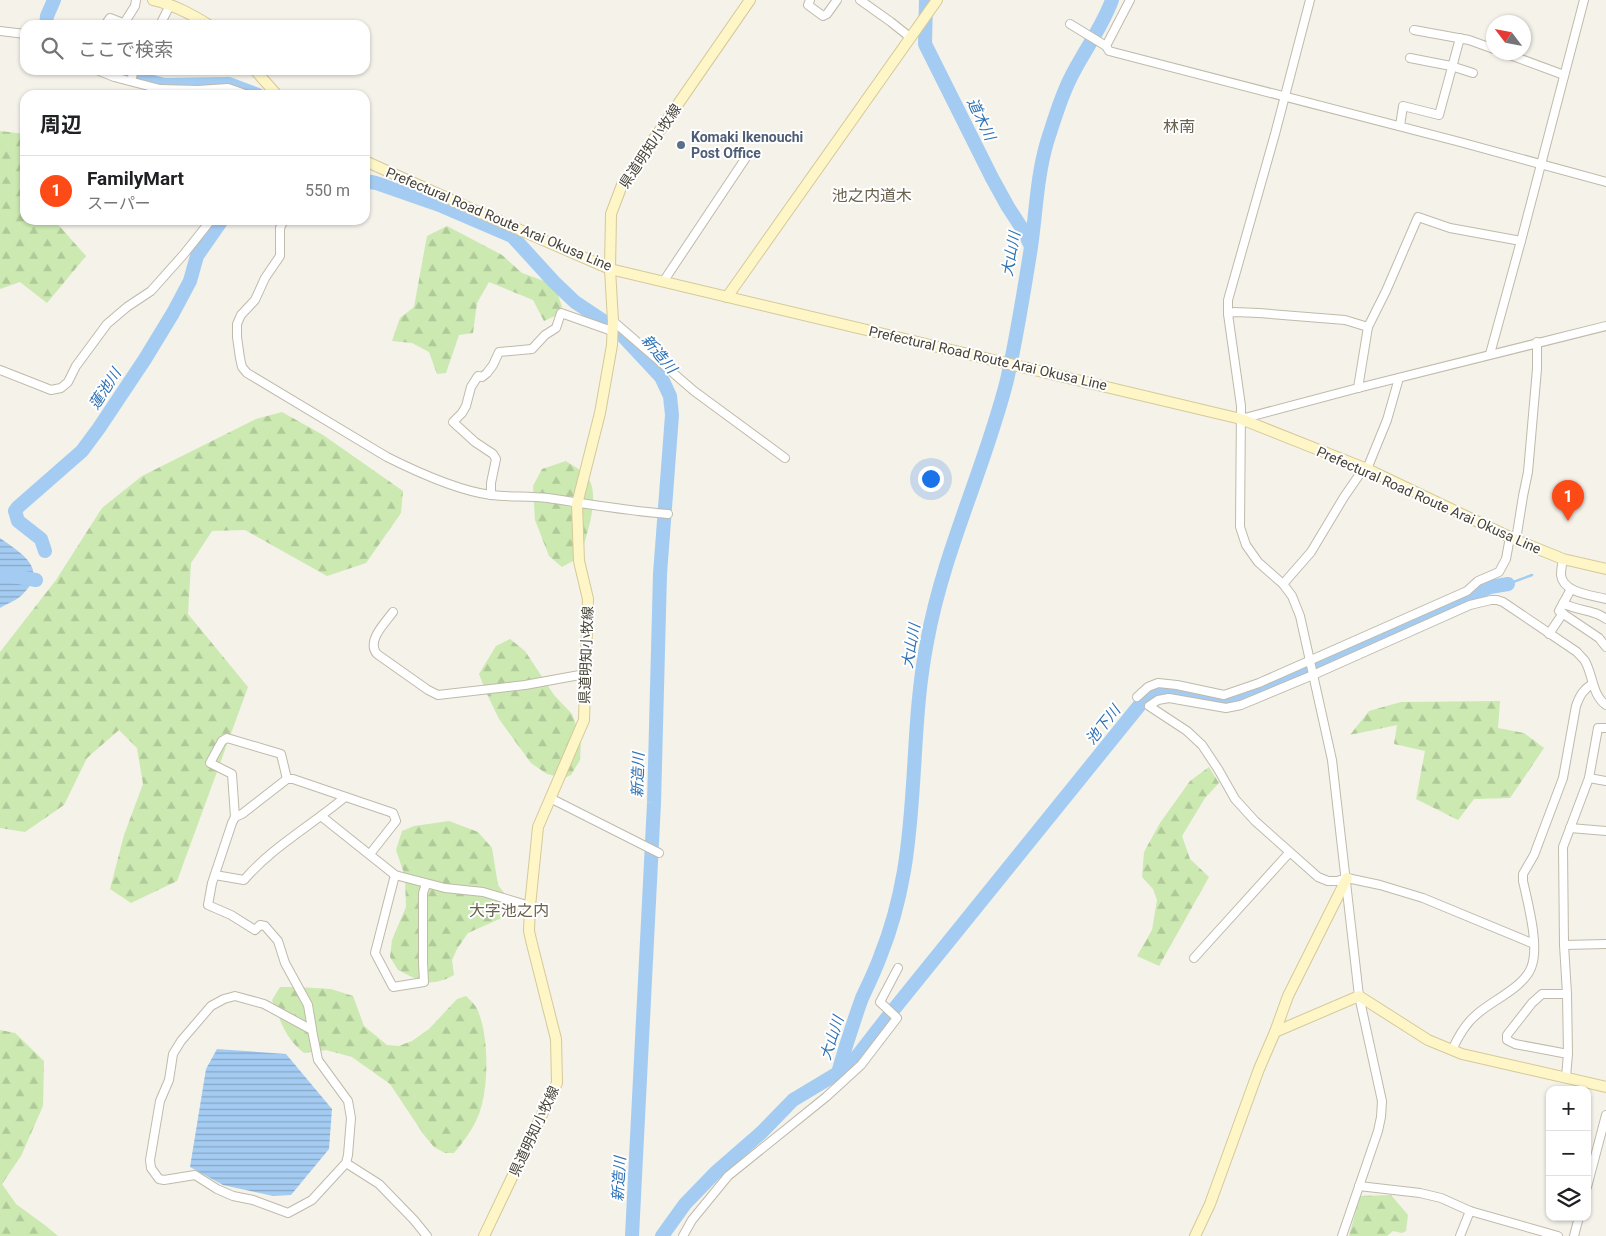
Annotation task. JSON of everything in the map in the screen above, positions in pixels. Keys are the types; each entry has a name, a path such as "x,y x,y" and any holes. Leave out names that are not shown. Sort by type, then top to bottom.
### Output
{"main road":[{"path":"153,0 170,5 200,20"},
{"name":"県道明知小牧線","path":"484,1236 558,1083 556,1039 529,931 530,906 538,827 584,720 588,600 579,561 577,504 600,413 612,345 611,214 622,185 750,0"},
{"path":"727,297 934,4"},
{"path":"259,75 273,90"},
{"name":"Prefectural Road Route Arai Okusa Line","path":"370,163 610,269 1241,419 1365,469 1513,539 1563,559 1606,569"},
{"path":"1195,1236 1210,1204 1259,1069 1288,996 1347,878"},
{"path":"1275,1032 1359,996 1428,1040 1462,1054 1606,1087"}],"street":[{"path":"126,20 135,6 136,0"},
{"path":"810,0 808,5 823,16 827,14 837,0"},
{"path":"860,0 891,22 914,34"},
{"path":"1104,45 1130,0"},
{"path":"1310,0 1275,134 1228,300 1228,314 1241,419 1240,527 1246,544 1258,562 1283,584 1292,596 1300,616 1332,760 1359,996 1382,1101 1380,1124 1342,1236"},
{"path":"1490,354 1522,241 1584,0"},
{"path":"162,20 170,5"},
{"path":"1070,24 1109,50 1606,182"},
{"path":"1414,30 1469,40 1486,46"},
{"path":"0,31 20,33"},
{"path":"1400,126 1403,106 1439,115 1460,38"},
{"path":"1410,58 1451,66 1473,73"},
{"path":"1524,60 1564,75"},
{"path":"114,75 160,89 198,90 228,88 234,90"},
{"path":"131,81 133,75"},
{"path":"662,282 745,159"},
{"path":"1358,388 1368,327 1418,217 1450,228 1522,241"},
{"path":"0,370 51,390 61,388 68,382 76,366 107,324 151,290 207,225"},
{"path":"282,225 279,236 280,256 255,300 241,315 237,324 242,368 370,447 400,463 466,489 491,495 546,498 577,504 668,514"},
{"path":"491,495 491,483 496,459 493,454 475,442 453,422 466,406 471,387 478,376 482,377 487,373 499,352 532,349 545,335 556,328 561,312 612,326 694,391 785,458"},
{"path":"1228,314 1234,312 1259,312 1344,320 1368,327"},
{"path":"1241,419 1537,342 1606,326"},
{"path":"1137,698 1148,687 1158,683 1224,695 1229,694 1259,683 1467,590 1478,581 1499,572 1513,539 1528,472 1537,369 1537,342"},
{"path":"1283,584 1311,552 1344,497 1365,469 1387,420 1399,378"},
{"path":"1563,559 1561,577 1564,584 1571,589 1606,598"},
{"path":"1571,589 1559,610 1599,638 1606,647"},
{"path":"1534,944 1423,898 1380,885 1347,878 1328,881 1318,877 1289,853 1235,799 1202,745 1187,731 1149,706 1158,700 1169,698 1226,708 1242,705 1470,606 1491,600 1503,602 1577,652 1586,662 1592,684 1601,701 1606,705"},
{"path":"1563,603 1570,607 1601,615 1606,619"},
{"path":"393,612 374,638 374,651 438,696 585,674"},
{"path":"1549,634 1563,614"},
{"path":"1452,1050 1462,1031 1472,1018 1518,986 1531,968 1534,944 1523,874 1534,855 1563,778 1576,706 1582,690 1592,684"},
{"path":"1566,1077 1568,1054 1563,847 1589,778 1598,728 1606,728"},
{"path":"236,817 232,774 210,763 222,741 227,738 280,754 287,779"},
{"path":"312,1030 264,1004 241,997 235,996 224,999 211,1006 181,1041 173,1054 169,1080 160,1101 152,1150 151,1168 155,1175 159,1179 164,1180 195,1175 217,1190 233,1196 254,1200 288,1213 312,1200 346,1163 351,1118 348,1101 318,1060 308,1005 285,963 278,941 265,926 260,925 256,930 231,915 208,905 215,875 232,823 236,817 287,779 293,778 393,812 396,821 370,854"},
{"path":"1589,778 1606,781"},
{"path":"215,875 244,880 257,864 345,797"},
{"path":"550,798 659,853"},
{"path":"321,816 395,875 426,884 462,891 483,892 530,906"},
{"path":"1570,828 1606,832"},
{"path":"1194,958 1289,853"},
{"path":"395,875 376,953 393,987 424,982 422,963 423,893 426,884"},
{"path":"1564,945 1606,944"},
{"path":"683,1236 692,1220 728,1176 826,1098 861,1065 897,1018 880,1002 898,968"},
{"path":"1567,994 1542,994 1532,1003 1507,1035 1507,1040 1515,1044 1568,1054"},
{"path":"1590,1176 1606,1116"},
{"path":"346,1163 379,1184 427,1236"},
{"path":"1359,1186 1420,1193 1441,1198 1470,1211 1558,1236"},
{"path":"1460,1236 1470,1211"},
{"path":"1574,1236 1578,1221"}],"green space":[{"path":"0,131 20,133 20,225 58,225 86,256 47,303 20,282 0,289"},
{"path":"447,226 502,255 522,273 547,282 558,295 562,307 557,315 544,321 533,300 489,282 477,303 473,333 459,335 446,373 437,374 429,352 412,343 392,341 400,318 414,307 427,236"},
{"path":"282,412 323,435 403,491 401,513 366,563 327,576 245,530 212,531 191,563 188,614 248,687 177,881 131,903 110,889 124,835 143,784 137,748 119,730 87,758 64,805 25,832 0,828 0,652 56,580 102,508 142,476 256,419"},
{"path":"566,461 588,478 592,486 593,506 589,528 580,557 562,567 549,556 535,520 533,486 542,469"},
{"path":"510,639 525,651 554,695 572,714 581,738 580,760 571,775 564,778 547,774 531,763 499,719 479,674 496,646"},
{"path":"1500,701 1498,728 1524,733 1544,748 1510,798 1474,799 1458,820 1416,799 1425,751 1394,744 1397,725 1350,735 1369,711 1401,702"},
{"path":"1209,767 1219,783 1205,798 1182,836 1190,859 1209,877 1159,966 1137,956 1152,930 1157,900 1153,889 1142,877 1144,852 1160,823 1190,781"},
{"path":"449,821 478,832 492,848 498,885 508,898 521,906 517,911 468,933 452,960 454,975 437,982 418,983 418,980 398,970 390,957 392,940 406,907 405,876 396,850 402,831 414,826"},
{"path":"280,987 331,989 353,996 364,1026 387,1045 399,1046 412,1041 429,1029 457,999 466,996 476,1007 482,1022 486,1048 485,1090 474,1125 454,1153 445,1153 434,1147 390,1084 352,1057 326,1050 304,1053 292,1041 284,1029 272,1000"},
{"path":"0,1030 15,1033 44,1061 43,1106 21,1156 2,1184 16,1204 58,1236 0,1236"},
{"path":"1391,1195 1408,1215 1406,1231 1402,1233 1393,1231 1387,1236 1349,1236 1360,1196"}],"water":[{"path":"0,538 23,555 33,569 33,576 31,585 23,594 0,608"},
{"path":"217,1049 286,1054 332,1109 329,1149 291,1195 273,1196 223,1185 190,1167 206,1069"}],"waterway":[{"name":"新造川","path":"47,20 54,0"},
{"name":"道木川","path":"926,0 925,44 992,178 1031,246"},
{"name":"大山川","path":"838,1073 862,998 888,936 900,893 908,842 919,699 927,642 943,575 998,413 1007,380 1026,280 1039,181 1047,142 1066,87 1112,0"},
{"name":"新造川","path":"127,75 164,85 229,84 245,90"},
{"name":"新造川","path":"370,182 442,206 512,236 575,302 605,322"},
{"name":"蓮池川","path":"45,551 41,539 18,521 15,511 82,451 99,428 173,313 190,281 197,256 219,225"},
{"name":"新造川","path":"620,333 661,377 670,396 672,415 660,574 654,803 632,1236"},
{"name":"蓮池川","path":"0,574 36,580"},
{"path":"1508,584 1532,575"},
{"name":"池下川","path":"662,1236 685,1204 715,1173 762,1132 793,1100 838,1073 855,1059 1147,696 1155,693 1170,692 1208,702 1239,699 1490,587 1508,584"}],"place":[{"name":"Komaki Ikenouchi Post Office","path":"681,145"},
{"name":"FamilyMart","path":"1568,521"}],"district":[{"name":"林南","path":"1179,126"},
{"name":"池之内道木","path":"872,195"},
{"name":"大字池之内","path":"509,910"}]}
